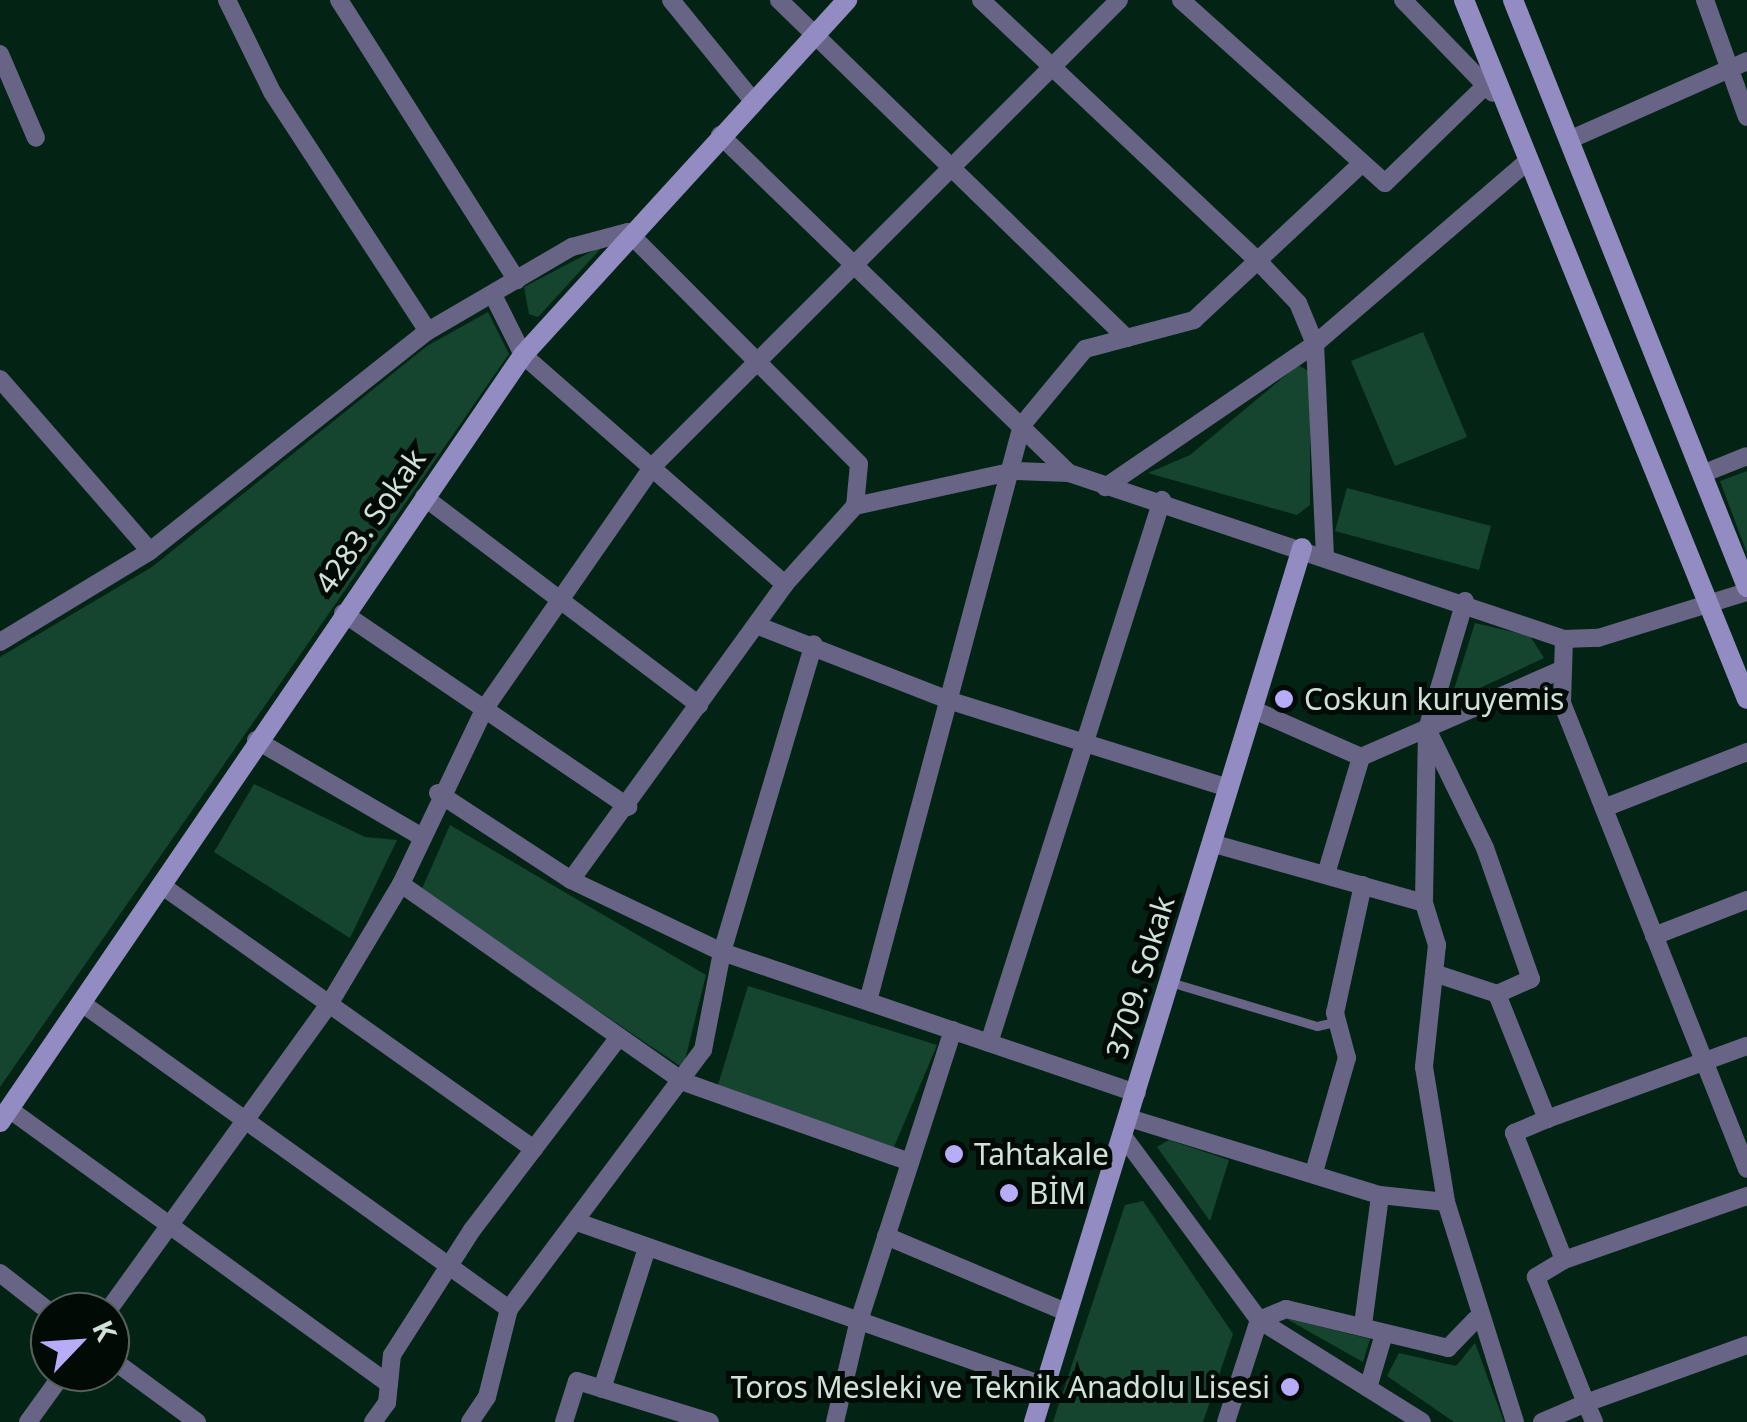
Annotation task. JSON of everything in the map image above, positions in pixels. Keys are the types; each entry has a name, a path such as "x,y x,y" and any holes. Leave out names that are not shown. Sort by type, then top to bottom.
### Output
{"street":[{"path":"227,0 272,92 428,330"},
{"path":"339,0 517,280"},
{"path":"671,0 753,101"},
{"path":"779,0 1127,338"},
{"name":"4283. Sokak","path":"5,1115 83,1004 256,740 524,355 628,232 847,0"},
{"path":"981,0 1298,303 1315,344 1325,556"},
{"path":"121,1292 331,1001 401,884 438,794 485,708 653,466 1056,72 1120,0"},
{"path":"1180,0 1360,165 1385,183 1486,85"},
{"path":"1402,0 1486,85 1510,115"},
{"path":"1464,0 1747,699"},
{"path":"571,880 628,808 784,584 855,506 1014,470 1068,473 1105,487 1162,500 1465,601 1564,639 1709,604 1747,590 1513,0"},
{"path":"1705,0 1747,117"},
{"path":"0,54 36,138"},
{"path":"1569,140 1747,61"},
{"path":"720,135 860,264 1068,473"},
{"path":"1105,487 1315,344 1529,160"},
{"path":"868,1001 1014,470 1022,425 1085,349 1194,320 1260,263 1360,165"},
{"path":"0,642 150,551 428,330 572,247 628,232 859,464 855,506"},
{"path":"493,295 524,355 784,584"},
{"path":"0,379 150,551"},
{"path":"1702,474 1747,456"},
{"path":"424,497 699,705"},
{"path":"989,1042 1162,500"},
{"name":"3709. Sokak","path":"1034,1422 1302,548"},
{"path":"1465,601 1427,729 1424,903 1434,973 1424,1067 1446,1202 1476,1318 1515,1422"},
{"path":"343,613 628,808"},
{"path":"756,625 814,644 951,701 1226,787"},
{"path":"1564,639 1560,672 1604,808 1747,1170"},
{"path":"470,1422 487,1397 510,1309 684,1082 703,1050 722,952 814,644"},
{"path":"1254,710 1362,757 1560,672"},
{"path":"1427,729 1484,848 1530,979 1497,994 1434,973"},
{"path":"256,740 420,836"},
{"path":"1604,808 1747,752"},
{"path":"1326,874 1362,757"},
{"path":"438,794 571,880 722,952 1137,1093"},
{"path":"1211,843 1424,903"},
{"path":"401,884 616,1040 684,1082 910,1162"},
{"path":"161,885 331,1001 534,1149"},
{"path":"1314,1172 1347,1058 1339,1021 1363,885"},
{"path":"1654,936 1747,900"},
{"path":"1497,994 1547,1118"},
{"path":"83,1004 248,1116 452,1262 510,1309"},
{"path":"836,1422 858,1324 953,1030"},
{"path":"373,1422 389,1384 392,1355 452,1262 616,1040"},
{"path":"1564,1260 1514,1133 1747,1046"},
{"path":"5,1115 389,1384"},
{"path":"1126,1127 1314,1172 1380,1195 1446,1202"},
{"path":"1126,1127 1259,1320 1422,1422"},
{"path":"1363,1325 1380,1195"},
{"path":"1594,1422 1536,1277 1564,1260 1747,1196"},
{"path":"577,1222 858,1324 1045,1386"},
{"path":"886,1236 1068,1313"},
{"path":"602,1388 648,1248"},
{"path":"0,1273 30,1296"},
{"path":"1226,1422 1259,1320 1286,1309 1448,1348 1476,1318"},
{"path":"1368,1388 1384,1334"},
{"path":"1542,1422 1747,1345"},
{"path":"130,1373 197,1422"},
{"path":"564,1422 577,1381 710,1422"},
{"path":"28,1422 50,1392"}],"lane":[{"path":"1170,982 1317,1026 1339,1021"}],"green space":[{"path":"604,245 538,317 529,314 524,287"},
{"path":"488,312 509,354 0,1087 0,657 152,567 427,346"},
{"path":"1423,332 1467,437 1395,466 1351,361"},
{"path":"1298,365 1310,372 1310,505 1297,515 1148,473 1190,455"},
{"path":"1747,471 1747,553 1720,481"},
{"path":"1347,488 1491,526 1479,570 1335,531"},
{"path":"1475,623 1530,636 1544,658 1450,702"},
{"path":"254,784 365,837 397,840 350,938 214,852"},
{"path":"450,825 706,975 683,1068 421,891"},
{"path":"748,986 937,1045 894,1147 718,1085"},
{"path":"1169,1140 1229,1160 1210,1221 1157,1147"},
{"path":"1143,1201 1233,1334 1203,1422 1053,1422 1125,1205"},
{"path":"1285,1318 1370,1339 1363,1362"},
{"path":"1475,1343 1504,1422 1454,1422 1387,1376 1399,1353 1456,1366"}],"place":[{"name":"Coskun kuruyemis","path":"1284,699"},
{"name":"Tahtakale","path":"954,1154"},
{"name":"BİM","path":"1009,1193"},
{"name":"Toros Mesleki ve Teknik Anadolu Lisesi","path":"1290,1387"}]}
